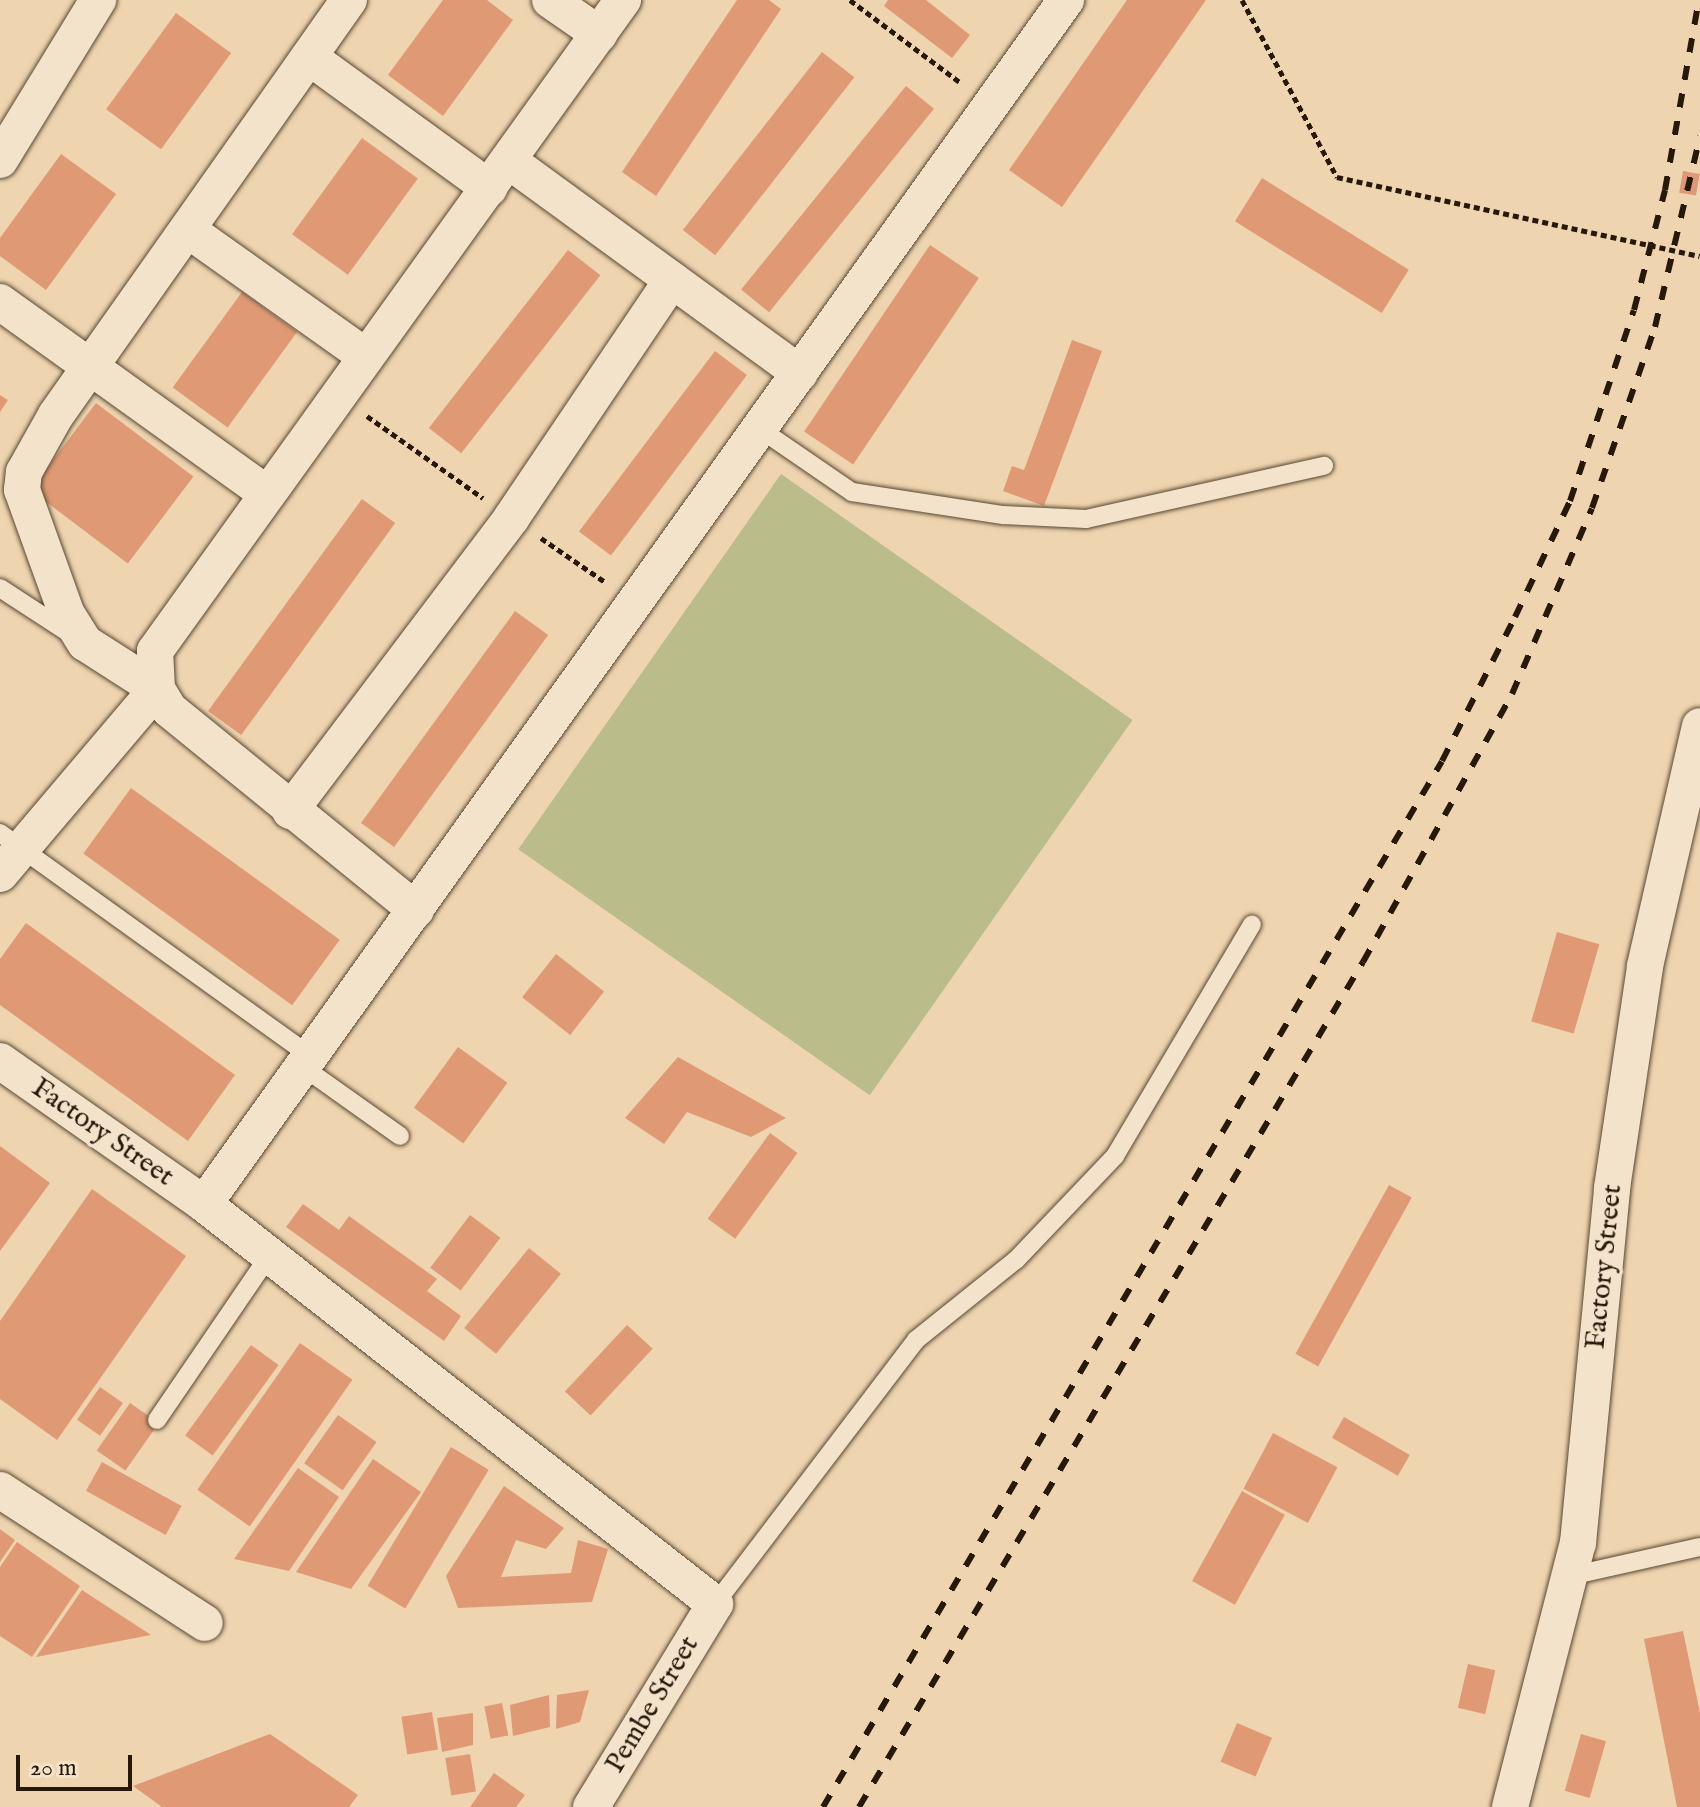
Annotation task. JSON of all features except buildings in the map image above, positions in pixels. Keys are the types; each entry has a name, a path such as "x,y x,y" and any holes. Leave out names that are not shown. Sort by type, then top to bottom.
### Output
{"street":[{"path":"0,160 98,0"},
{"path":"349,0 92,369 56,415 24,472 22,490 59,597 85,643 157,689 189,728 416,910"},
{"path":"550,0 599,34"},
{"path":"6,851 157,689 155,651 623,0"},
{"path":"204,1204 757,427 800,373 993,107 1066,0"},
{"path":"309,57 672,280 800,373"},
{"path":"188,230 365,356"},
{"path":"290,811 512,517 672,280"},
{"path":"0,302 267,494"},
{"name":"Factory Street","path":"1510,1807 1570,1576 1612,1188 1645,966 1700,726"},
{"name":"Factory Street","path":"0,1061 204,1204 715,1604"},
{"path":"0,1490 205,1623"},
{"name":"Pembe Street","path":"591,1807 715,1604"}],"lane":[{"path":"757,427 852,492 1003,515 1086,519 1324,466"},
{"path":"0,588 85,643"},
{"path":"6,851 307,1062 400,1136"},
{"path":"715,1604 916,1340 1016,1260 1115,1156 1252,924"},
{"path":"157,1420 269,1256"},
{"path":"1570,1576 1700,1547"}],"path":[{"path":"850,0 993,107"},
{"path":"1242,0 1337,177 1700,256"}],"green space":[{"path":"781,474 1132,720 870,1095 518,849"}],"railway":[{"path":"823,1807 1442,761 1515,617 1570,501 1634,310 1665,190 1699,0"},
{"path":"859,1807 1363,962 1512,694 1592,508 1655,327 1700,136"}]}
